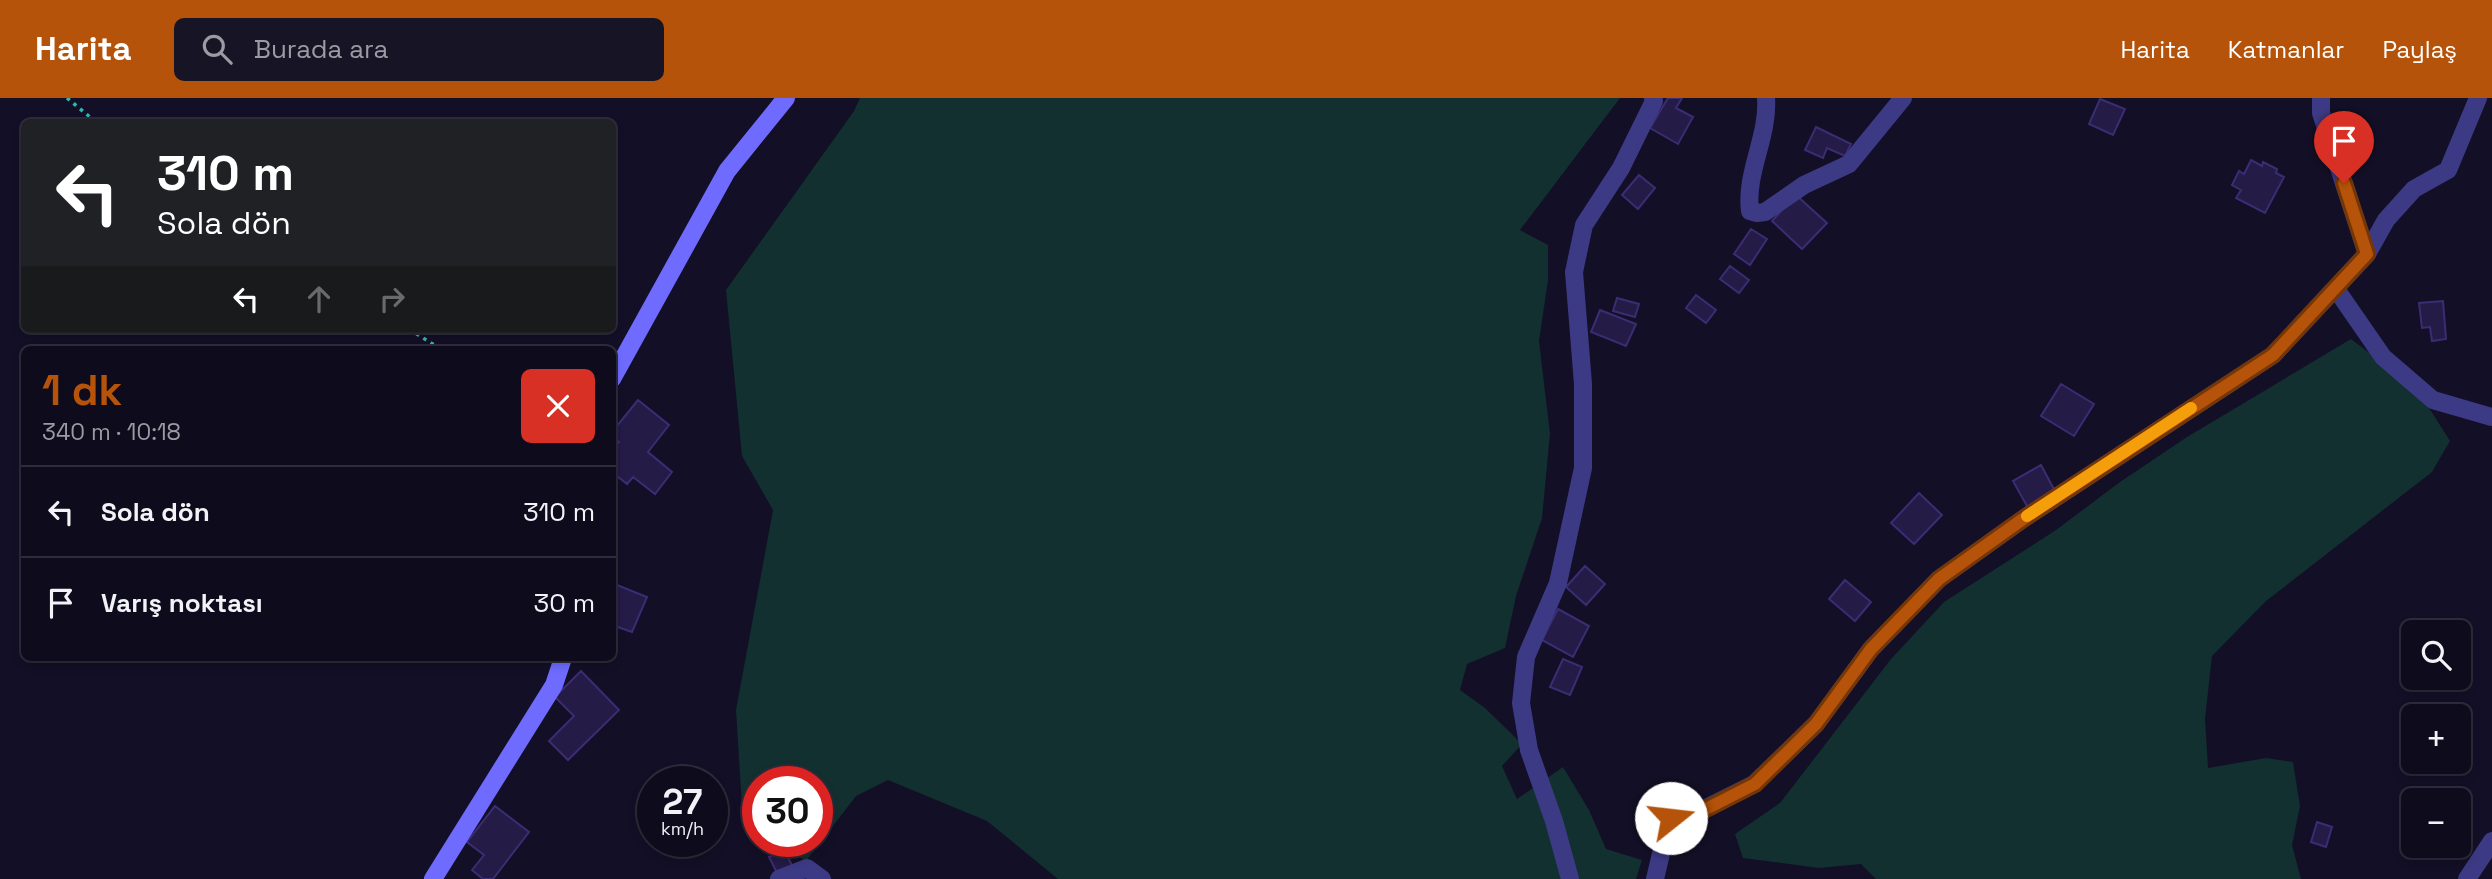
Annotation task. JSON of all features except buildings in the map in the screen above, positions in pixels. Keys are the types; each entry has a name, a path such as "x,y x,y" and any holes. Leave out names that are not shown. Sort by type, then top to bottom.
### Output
{"street":[{"path":"616,372 727,171 786,98"},
{"path":"1766,98 1768,117 1753,172 1749,204 1749,211 1757,213 1765,212 1804,185 1849,164 1903,98"},
{"path":"2320,98 2321,113 2367,254"},
{"path":"1655,879 1665,827 1671,818 1688,806 1704,810 1755,784 1816,724 1871,649 1939,579 2023,519 2273,355 2367,254 2386,220 2414,189 2448,170 2478,98"},
{"path":"1570,879 1555,821 1529,750 1521,703 1524,669 1526,657 1558,583 1583,468 1583,384 1574,272 1584,225 1621,168 1654,99"},
{"path":"2336,289 2383,357 2433,400 2492,417"},
{"path":"433,879 554,685 562,661"},
{"path":"2466,879 2492,841"},
{"path":"779,879 807,868 822,879"}],"path":[{"path":"67,98 92,119"},
{"path":"415,333 436,346"}],"green space":[{"path":"860,98 1620,98 1520,230 1548,245 1548,280 1539,341 1550,434 1542,518 1516,596 1505,648 1467,664 1460,690 1485,708 1522,744 1502,766 1517,799 1563,767 1589,810 1606,849 1642,860 1636,879 1058,879 987,821 888,780 856,796 833,826 833,766 742,766 742,807 736,710 773,510 742,456 726,290 854,111"},
{"path":"2351,339 2392,370 2426,403 2450,441 2432,472 2266,601 2212,656 2205,719 2208,768 2266,758 2293,762 2300,806 2292,845 2301,879 1876,879 1861,864 1819,868 1743,858 1735,834 1780,803 1891,659 1944,602 2056,530 2187,437"}],"slow traffic":[{"path":"2027,516 2191,408"}],"route":[{"path":"1671,818 1688,806 1704,810 1755,784 1816,724 1871,649 1939,579 2023,519 2273,355 2367,254 2344,183"}]}
